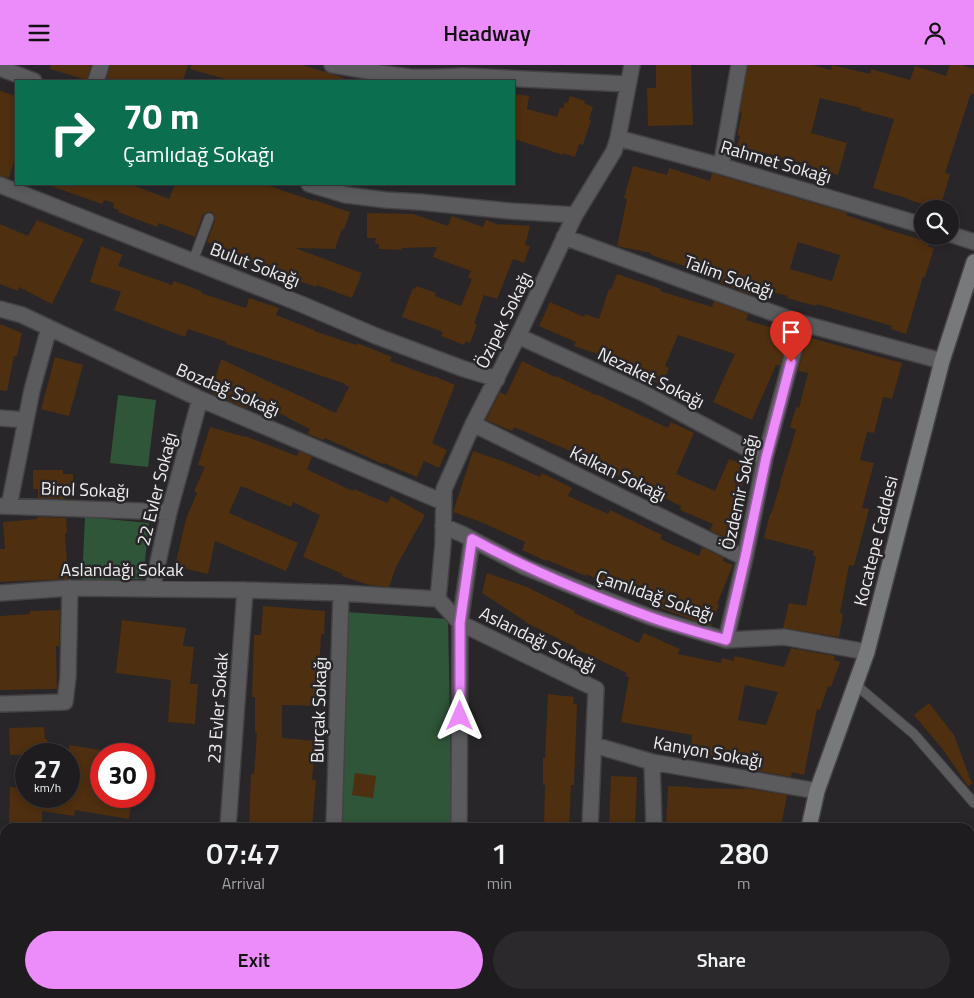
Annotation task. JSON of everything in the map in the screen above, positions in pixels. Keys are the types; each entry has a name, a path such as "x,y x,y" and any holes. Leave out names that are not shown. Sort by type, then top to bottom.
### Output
{"street":[{"path":"96,80 101,65"},
{"path":"332,65 411,77 438,78 464,76 628,84"},
{"name":"Özipek Sokağı","path":"438,599 443,544 444,489 473,423 497,379 575,215 614,151 632,65"},
{"path":"721,165 739,65"},
{"path":"0,69 31,80"},
{"name":"Rahmet Sokağı","path":"618,137 721,165 914,223"},
{"name":"Bulut Sokağı","path":"0,185 302,304 376,336 464,369 497,379"},
{"path":"312,185 346,195 378,199 575,215"},
{"name":"Talim Sokağı","path":"564,237 801,323 942,361"},
{"path":"959,237 974,242"},
{"name":"Kocatepe Caddesi","path":"809,823 817,791 867,652 942,361 974,262"},
{"name":"Bozdağ Sokağı","path":"0,309 22,315 200,399 444,502"},
{"name":"Özdemir Sokağı","path":"726,640 766,458 801,323"},
{"path":"4,506 49,328"},
{"name":"Nezaket Sokağı","path":"518,336 643,393 766,458"},
{"name":"22 Evler Sokağı","path":"152,589 169,512 200,399"},
{"path":"0,418 26,420"},
{"name":"Kalkan Sokağı","path":"473,423 745,558"},
{"name":"Birol Sokağı","path":"4,506 169,512"},
{"name":"Çamlıdağ Sokağı","path":"443,526 525,567 650,617 726,640 784,637 867,652"},
{"path":"459,823 460,623 472,539"},
{"path":"0,704 65,701 68,677 70,587"},
{"name":"Aslandağı Sokak","path":"0,593 70,587 245,590"},
{"path":"245,590 438,599"},
{"name":"23 Evler Sokak","path":"228,823 245,590"},
{"name":"Burçak Sokağı","path":"334,823 341,593"},
{"name":"Aslandağı Sokağı","path":"438,599 460,623 596,689 590,823"},
{"name":"Kanyon Sokağı","path":"594,745 652,762 817,791"},
{"path":"652,762 654,823"}],"lane":[{"path":"193,261 209,218"},
{"path":"856,685 914,734 974,803"}],"green space":[{"path":"118,395 156,400 148,467 110,463"},
{"path":"85,517 149,523 143,579 82,580"},
{"path":"347,612 448,619 452,823 340,823"}],"building":[{"path":"51,65 91,65 87,80 50,69"},
{"path":"110,65 188,65 183,80 106,80"},
{"path":"191,65 303,65 344,78 343,80 228,80 190,69"},
{"path":"656,65 691,65 693,125 648,126 647,88 656,88"},
{"path":"748,65 813,65 831,70 832,65 870,74 871,69 910,80 915,66 946,76 950,65 962,65 974,69 974,95 971,93 945,173 950,174 943,200 914,201 873,188 894,119 860,110 861,108 820,98 811,133 847,143 838,175 810,168 811,165 737,146 740,136 737,135 742,113 740,112"},
{"path":"0,91 15,96 15,157 9,178 0,176"},
{"path":"515,94 529,96 527,109 557,117 560,107 563,109 565,102 568,103 570,96 585,101 584,103 593,107 583,145 579,144 575,157 563,153 563,155 515,139"},
{"path":"633,166 667,175 669,168 710,181 712,173 847,213 846,215 914,238 914,245 928,245 934,248 906,334 891,329 892,326 756,288 754,296 720,283 721,279 715,276 651,255 651,253 617,246 627,199 624,198","holes":["798,242 840,255 832,281 790,269"]},
{"path":"133,185 169,199 175,185 266,185 350,212 335,249 295,248 362,273 352,298 317,285 316,287 277,273 276,275 243,260 244,258 207,242 215,220 212,212 207,212 203,215 195,237 159,223 157,227 118,212 119,210 113,208 114,203 104,200 102,204 51,186"},
{"path":"367,213 413,214 448,226 452,216 483,227 486,220 499,225 530,226 525,245 530,246 524,263 513,259 497,299 484,295 474,324 477,325 470,343 466,341 464,345 441,336 443,332 402,317 413,288 415,289 416,286 436,293 435,296 461,306 472,279 468,277 471,271 433,257 437,247 402,248 402,250 379,249 379,244 375,244 376,238 367,238"},
{"path":"37,220 84,239 52,304 19,287 18,291 0,284 0,224 28,236"},
{"path":"101,246 123,255 118,266 172,285 174,281 201,291 201,293 246,308 249,298 279,308 276,315 314,331 356,345 357,343 392,357 390,361 455,385 432,443 447,450 439,468 424,461 417,477 325,438 323,440 308,434 310,429 288,417 250,401 248,409 211,393 221,359 336,413 349,387 346,384 226,344 227,342 188,329 185,337 114,310 121,292 90,282"},
{"path":"617,274 661,289 660,291 712,307 714,301 748,314 746,320 789,333 780,366 776,365 752,420 713,402 735,354 678,335 665,366 669,368 662,385 630,371 629,374 604,362 607,357 574,346 576,342 539,326 550,302 584,317 585,314 599,319 609,289 611,290"},
{"path":"0,324 22,333 17,356 14,356 7,391 0,390"},
{"path":"807,337 902,363 892,399 883,397 874,433 867,432 860,460 874,463 862,508 869,509 854,566 849,565 840,613 843,614 839,637 783,628 789,603 806,606 816,557 813,556 814,551 764,538 796,430 790,427 796,407 799,408 808,373 798,371"},
{"path":"55,357 83,365 69,416 41,409"},
{"path":"522,361 668,428 671,422 694,433 676,474 715,491 729,459 750,467 735,503 746,507 731,541 710,530 713,524 680,510 681,506 588,461 589,459 514,427 512,431 486,420 500,392 506,395"},
{"path":"210,427 245,436 297,456 299,451 312,457 307,469 310,471 353,491 354,489 387,503 391,496 425,515 396,567 389,587 369,585 342,576 343,574 303,557 320,515 293,502 291,507 241,486 229,513 298,543 286,571 215,541 208,574 175,566 186,519 197,493 194,491 205,467 198,465"},
{"path":"473,451 540,477 542,473 572,488 568,496 608,514 610,510 662,535 660,539 699,556 702,547 724,558 723,561 733,565 717,604 719,605 711,626 650,604 586,574 586,576 546,561 522,550 525,542 481,522 453,512"},
{"path":"33,470 63,470 63,474 73,474 73,493 65,493 65,499 38,498 38,489 33,489"},
{"path":"38,517 66,518 68,579 0,582 0,549 5,549 3,522 37,519"},
{"path":"487,573 527,587 575,611 574,613 639,643 644,633 680,649 678,654 721,663 722,658 734,661 734,656 784,667 791,648 835,656 834,660 840,662 831,687 828,686 820,710 817,709 804,775 792,772 791,777 748,769 749,764 730,760 730,758 690,753 692,735 621,722 629,677 625,676 627,673 525,622 482,593","holes":["745,685 778,692 766,725 738,720"]},
{"path":"263,606 325,611 324,634 321,634 319,674 322,674 321,706 282,705 282,738 316,741 312,780 316,780 312,823 249,823 251,774 254,774 257,733 255,733 255,697 252,697 254,635 261,635"},
{"path":"60,610 59,646 56,646 57,689 0,690 0,616 30,614 30,611"},
{"path":"122,620 186,628 183,646 194,647 190,684 198,684 195,724 168,722 171,680 116,673"},
{"path":"548,694 574,697 573,704 577,704 574,785 571,785 569,823 544,823 545,785 543,785 543,758 545,758"},
{"path":"929,703 954,735 972,784 968,786 944,751 914,715"},
{"path":"44,727 47,743 15,743 15,755 10,755 9,728"},
{"path":"80,747 90,748 90,808 131,808 129,819 75,810 74,816 42,811 42,823 9,822 10,787 15,787 15,808 80,808"},
{"path":"355,773 376,776 373,798 352,795"},
{"path":"611,776 637,777 635,823 609,823"},
{"path":"668,786 744,788 787,795 782,823 666,823"}],"route":[{"path":"460,716 460,623 472,539 525,567 617,604 650,617 726,640 766,458 791,362"}]}
